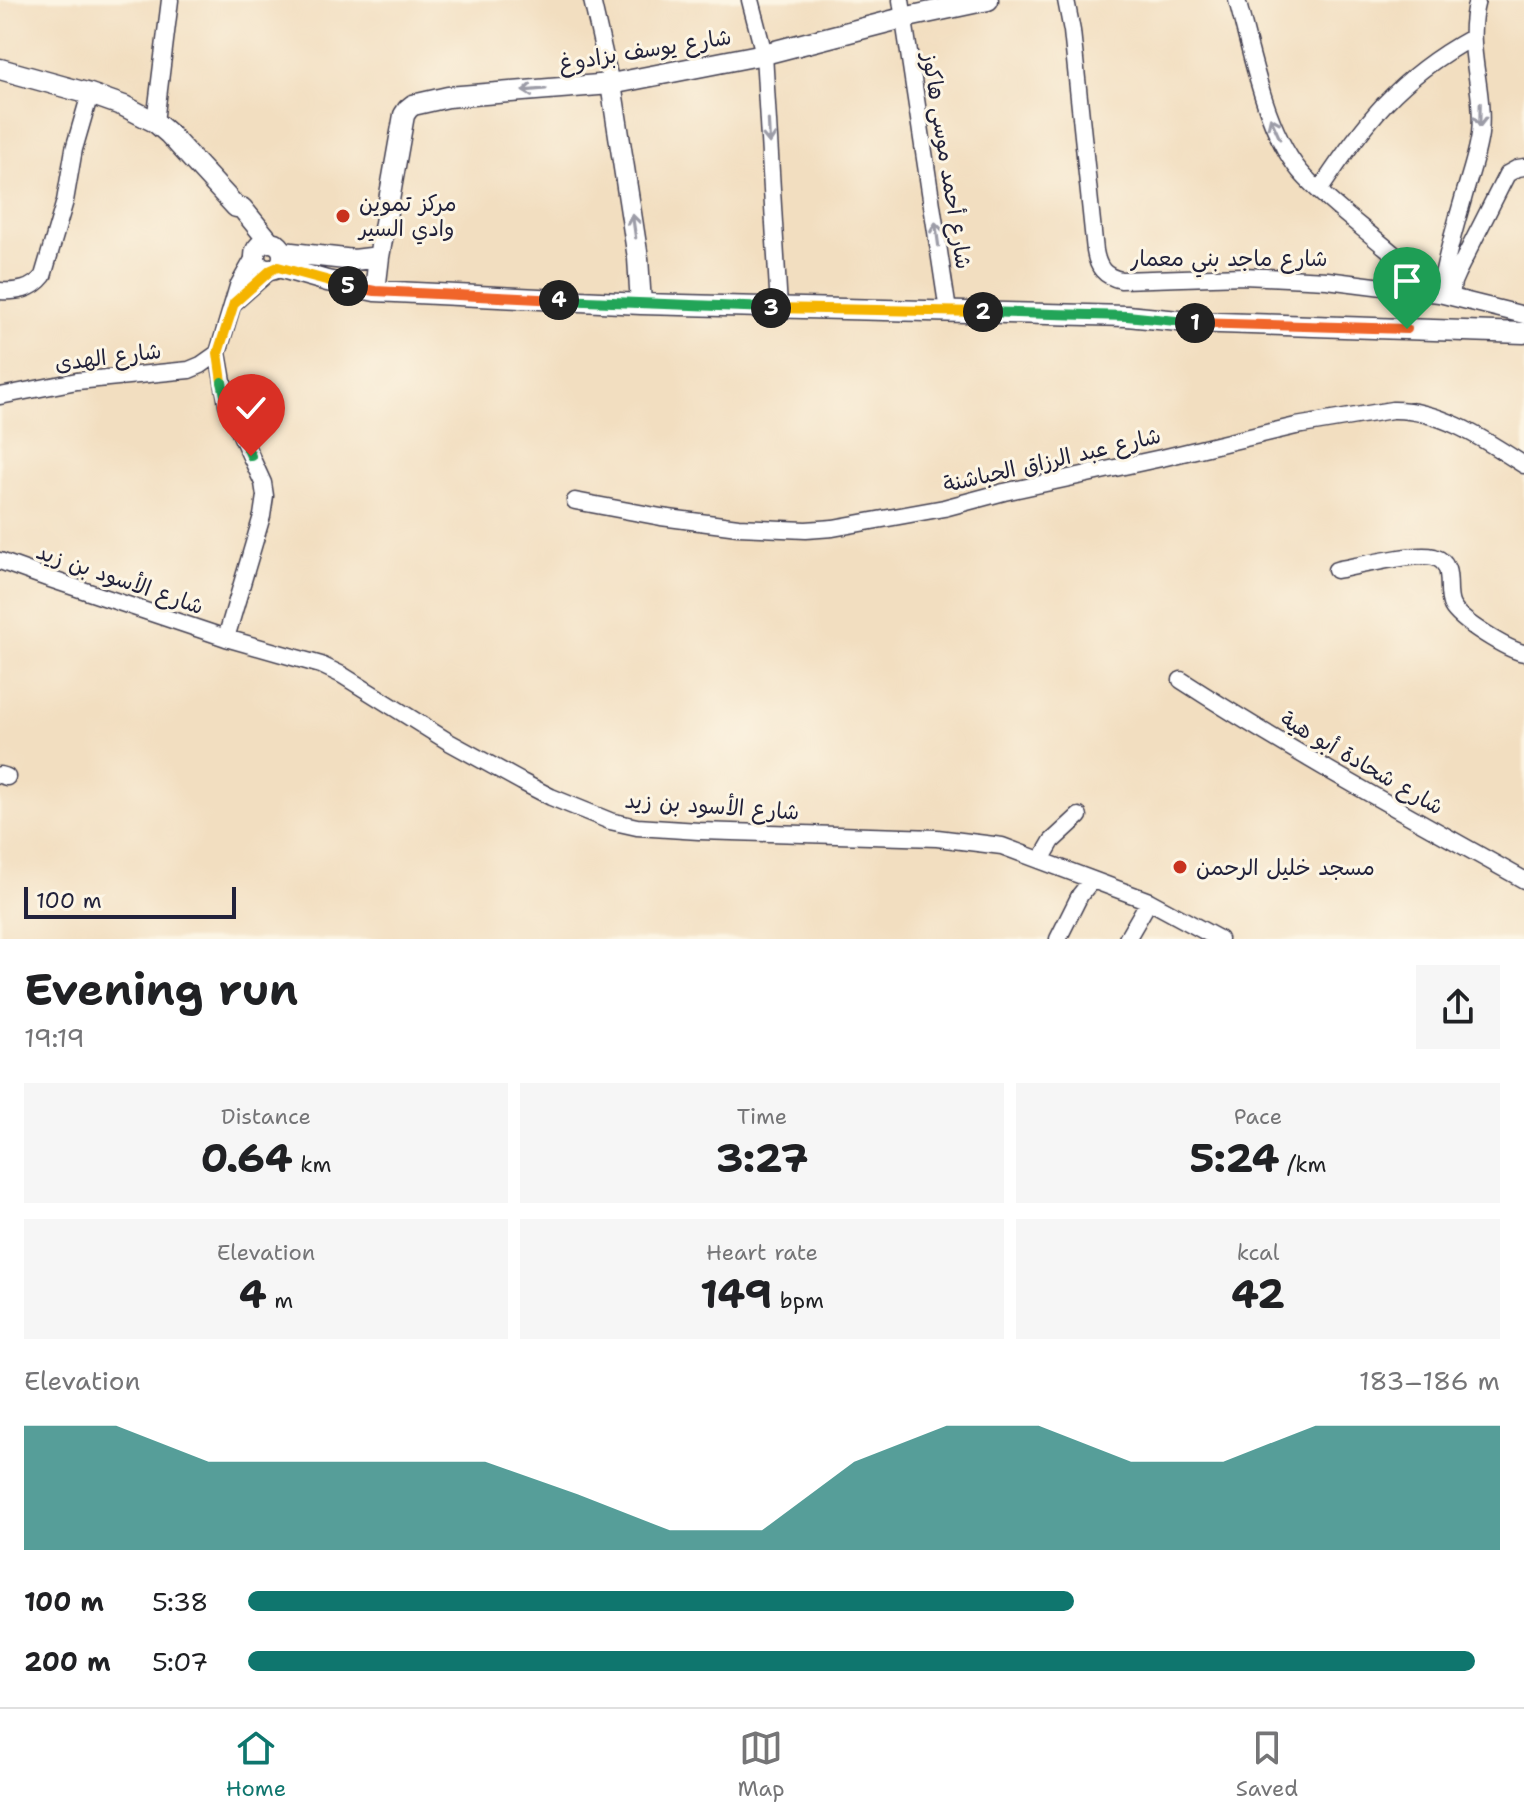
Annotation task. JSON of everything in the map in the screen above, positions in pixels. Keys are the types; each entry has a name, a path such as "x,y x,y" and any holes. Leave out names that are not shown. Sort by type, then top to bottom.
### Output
{"main road":[{"name":"شارع يوسف بزادوغ","path":"379,257 404,115 408,109 448,97 611,84 764,54 902,9 988,0"},
{"path":"0,69 90,94 124,106 155,122 236,207 242,208 269,256 327,281 375,291 641,304 1127,316 1189,322 1524,333"},
{"path":"611,84 638,258 641,304"},
{"path":"269,256 354,260 379,257 375,291"}],"street":[{"path":"155,122 170,0"},
{"path":"592,0 611,84"},
{"path":"750,0 764,54 779,308"},
{"name":"شارع ماجد بني معمار","path":"1066,0 1072,31 1095,251 1104,273 1121,280 1278,277 1357,283 1441,295"},
{"path":"1237,0 1270,117 1289,157 1304,177 1441,295 1524,315"},
{"path":"1441,295 1447,252 1480,136 1481,106 1471,38 1477,0"},
{"name":"شارع أحمد موسى هاكوز","path":"902,9 948,311"},
{"path":"1319,191 1364,126 1390,97 1434,60 1471,38"},
{"path":"0,291 21,290 43,276 65,201 74,149 90,94"},
{"path":"1441,295 1453,282 1507,174 1524,167"},
{"name":"شارع الأسود بن زيد","path":"226,638 262,516 265,496 263,483 227,404 218,353 242,277 269,256"},
{"name":"شارع الهدى","path":"0,396 77,381 189,370 218,353"},
{"name":"شارع عبد الرزاق الحباشنة","path":"575,501 738,527 833,528 944,508 1296,426 1392,410 1418,412 1451,423 1524,465"},
{"path":"1336,570 1424,556 1441,560 1447,569 1449,600 1459,615 1515,651 1524,653"},
{"name":"شارع الأسود بن زيد","path":"0,561 226,638 321,665 522,782 610,821 637,827 699,831 937,838 1002,846 1149,901 1219,939"},
{"name":"شارع شحادة أبو هية","path":"1181,680 1332,773 1524,880"},
{"path":"1041,860 1052,841 1079,816"},
{"path":"1058,939 1080,895 1092,880"},
{"path":"1127,939 1149,901"}],"place":[{"name":"مركز تموين وادي السير","path":"343,216"},
{"name":"مسجد خليل الرحمن","path":"1180,867"}],"route":[{"path":"251,456 227,404 218,353 234,303 278,267 375,291 641,304 1127,316 1189,322 1407,329"}]}
